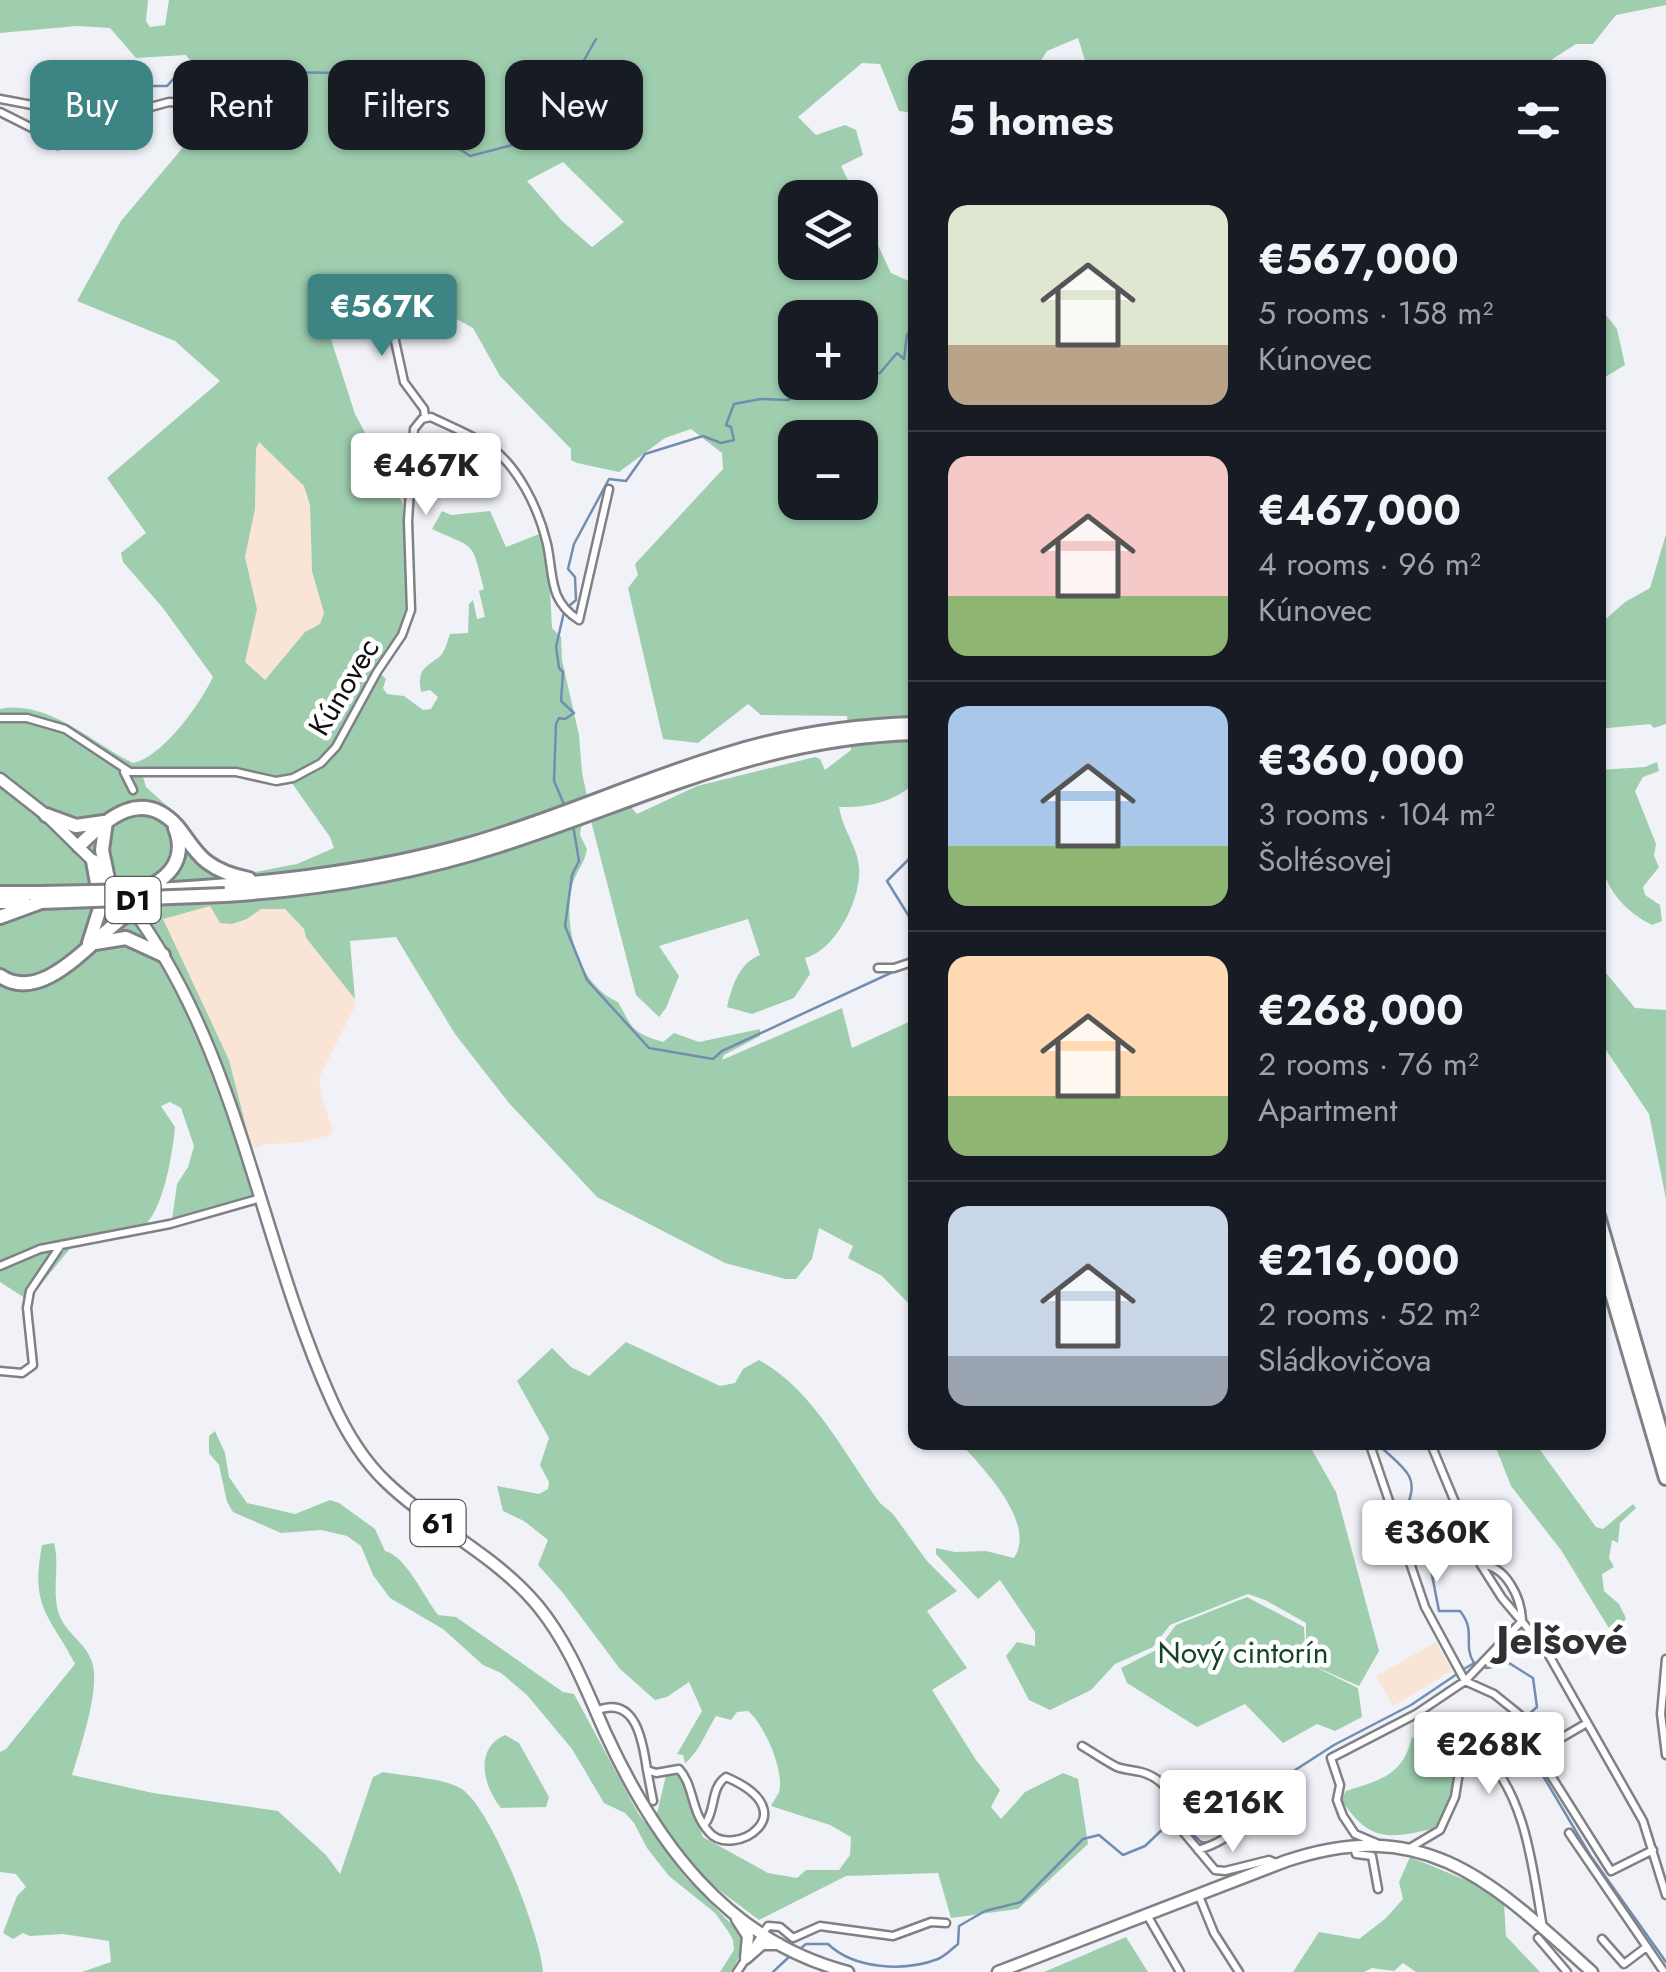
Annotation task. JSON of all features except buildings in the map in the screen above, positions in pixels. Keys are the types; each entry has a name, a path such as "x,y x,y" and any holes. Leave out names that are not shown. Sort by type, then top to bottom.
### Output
{"highway":[{"name":"D1","path":"0,893 41,897 225,890 360,879 474,848 756,746 908,725"},
{"name":"D1","path":"861,731 908,734"},
{"path":"79,846 106,822 126,810 143,807 162,812 211,865 261,883"},
{"path":"46,815 76,826 106,822"},
{"path":"106,822 102,850 108,878"},
{"path":"141,890 165,878 176,864 180,843 173,823"},
{"name":"D1","path":"0,902 141,890 225,890 474,848"},
{"path":"88,945 101,905 93,861"},
{"path":"0,916 41,897"},
{"path":"0,976 17,984 36,984 51,977 133,910"},
{"path":"88,945 126,938 163,955"},
{"path":"1606,1244 1666,1450"},
{"path":"1606,1273 1666,1478"}],"main road":[{"name":"61","path":"0,780 46,815 93,861 163,955 205,1034 302,1324 332,1402 359,1450 384,1480 506,1572 536,1603 566,1645 628,1780 660,1834 709,1892 779,1944 848,1972"},
{"path":"998,1972 1277,1864 1315,1852 1384,1846 1473,1872 1540,1933 1592,1972"},
{"path":"734,1914 748,1936 746,1958"},
{"path":"746,1958 762,1944 779,1944"}],"street":[{"path":"0,99 30,105"},
{"path":"0,112 30,127"},
{"path":"384,295 404,382 425,417 490,446 520,478 547,544 557,600 579,620 609,489"},
{"name":"Kúnovec","path":"124,771 236,772 276,781 304,774 328,757 402,635 411,610 408,521 414,429 425,417"},
{"path":"0,718 27,718 65,729 124,771 132,790"},
{"path":"878,968 908,963"},
{"path":"0,1266 40,1249 170,1224 262,1198"},
{"path":"0,1371 22,1374 33,1365 27,1308 30,1292 61,1245"},
{"path":"1372,1450 1426,1607 1465,1680 1494,1694 1520,1715"},
{"path":"1433,1450 1481,1566 1546,1650 1643,1821 1666,1896"},
{"path":"1481,1566 1492,1566 1504,1575 1519,1602 1522,1621"},
{"path":"1384,1846 1355,1834 1344,1816 1337,1800 1340,1786 1331,1758 1416,1714 1465,1680 1522,1621"},
{"path":"1666,1659 1660,1714 1666,1756"},
{"path":"596,1711 610,1707 624,1710 637,1723 653,1800"},
{"path":"1587,1723 1544,1748 1541,1754 1645,1948 1664,1972"},
{"path":"1082,1746 1120,1768 1143,1772 1158,1780 1180,1812 1180,1828 1215,1870 1270,1860 1277,1864"},
{"path":"1407,1850 1440,1830 1455,1797 1460,1766 1475,1756 1485,1756 1494,1765 1525,1827 1540,1933 1567,1972"},
{"path":"647,1770 656,1773 679,1769 687,1782 695,1813 714,1836 745,1838 765,1818 765,1808 726,1777 718,1784 712,1816 705,1824"},
{"path":"1198,1850 1215,1845 1244,1821"},
{"path":"1569,1833 1605,1875"},
{"path":"1353,1846 1356,1854 1372,1856 1378,1889"},
{"path":"1605,1875 1654,1850"},
{"path":"1199,1894 1214,1933 1239,1972"},
{"path":"1147,1915 1180,1972"},
{"path":"737,1972 761,1933 775,1924 794,1938 820,1926 893,1936 931,1922 946,1923"},
{"path":"1602,1939 1624,1964 1645,1948"}],"shaded area":[{"path":"259,442 304,485 310,505 312,571 324,613 320,624 305,632 265,680 245,662 257,609 245,557 255,509"},
{"path":"210,905 247,919 261,909 284,909 304,929 306,939 355,999 319,1078 331,1135 297,1143 265,1144 252,1150 163,918"},
{"path":"1436,1642 1452,1671 1393,1706 1376,1676"}],"green space":[{"path":"0,0 148,0 146,21 150,27 165,25 169,0 1666,0 1666,5 1616,15 1593,44 1576,44 1551,60 1085,60 1078,38 1047,51 1041,60 908,60 908,112 899,111 880,64 862,63 798,117 816,135 845,125 856,130 863,155 841,166 848,180 778,180 778,280 878,280 878,245 891,273 908,281 908,788 880,802 839,807 858,859 856,893 836,934 827,945 805,958 810,974 794,998 752,1014 727,1007 742,969 760,955 748,919 659,946 679,976 659,1017 636,995 591,821 581,827 580,835 587,849 572,886 570,918 576,952 592,982 618,1002 638,1032 663,1042 674,1033 699,1042 760,1029 760,1036 724,1055 722,1060 842,1008 852,1048 908,1022 908,1303 882,1276 848,1258 853,1246 819,1228 812,1259 796,1279 785,1279 725,1263 597,1197 509,1103 455,1034 396,937 350,941 355,999 285,909 261,909 232,924 220,923 210,906 163,919 229,1060 252,1150 240,1156 253,1197 172,1220 177,1184 188,1167 194,1146 181,1108 170,1102 161,1106 175,1127 169,1166 161,1198 148,1222 133,1230 78,1239 28,1300 0,1282 0,709 18,708 53,717 133,763 145,759 168,740 213,677 163,608 123,562 121,553 146,533 107,478 220,381 175,341 77,301 121,221 181,150 308,150 308,60 190,60 186,55 136,58 110,28 77,26 0,33","holes":["563,162 624,222 592,247 563,222 527,181","382,279 416,284 425,302 473,328 500,376 571,449 571,460 619,472 665,438 691,429 722,453 723,469 635,564 638,575 628,588 663,739 698,743 748,704 761,715 847,716 851,750 825,770 815,757 697,786 637,814 631,807 592,821 561,637 552,628 547,531 506,547 490,511 451,515 442,511 432,529 465,544 474,554 484,589 479,591 485,617 477,619 473,600 469,604 468,633 450,634 442,653 423,670 421,692 430,690 438,697 431,709 423,710 404,696 387,694 383,688 386,679 376,669 405,619 408,570 403,504 355,414 331,339 361,296","259,442 304,486 310,505 312,571 324,613 320,624 305,632 265,680 245,662 257,609 245,557 255,509","141,770 242,772 289,779 334,848 297,864 255,872 239,870 208,853 178,816 146,787"]},
{"path":"1606,315 1617,329 1625,365 1606,377"},
{"path":"1666,534 1666,724 1654,728 1650,724 1606,728 1606,619 1650,588"},
{"path":"1657,762 1659,771 1643,777 1635,791 1656,844 1654,856 1659,867 1643,887 1645,895 1660,905 1662,921 1652,925 1631,911 1606,878 1606,769 1645,767"},
{"path":"1606,973 1635,1008 1666,1010 1666,1199 1649,1114 1606,1050"},
{"path":"626,1342 720,1386 735,1383 743,1369 759,1360 778,1373 812,1405 880,1503 957,1591 927,1611 967,1668 932,1690 1000,1790 991,1807 1001,1819 1025,1792 1063,1773 1078,1779 1088,1844 1018,1909 951,1918 938,1873 846,1876 759,1920 707,1881 656,1818 666,1775 675,1771 703,1837 768,1873 797,1878 806,1870 839,1870 850,1855 851,1837 830,1825 771,1806 779,1792 779,1772 766,1737 748,1711 737,1712 731,1720 716,1716 685,1763 683,1755 677,1754 702,1711 689,1682 655,1700 620,1669 538,1565 548,1540 503,1511 497,1486 539,1494 548,1489 549,1482 540,1465 549,1438 517,1381 552,1348 571,1367 589,1376"},
{"path":"215,1431 225,1453 229,1477 247,1503 295,1514 330,1500 339,1503 375,1529 385,1551 407,1569 438,1615 456,1617 563,1692 574,1694 638,1813 685,1877 742,1935 744,1948 731,1972 720,1972 734,1950 733,1940 715,1913 669,1876 625,1813 604,1803 572,1749 527,1695 501,1673 483,1665 443,1629 390,1598 373,1575 361,1546 347,1536 321,1530 281,1533 233,1512 219,1465 209,1453 209,1436"},
{"name":"Nový cintorín","path":"966,1450 1312,1450 1336,1492 1379,1651 1359,1686 1305,1662 1358,1688 1362,1717 1335,1731 1317,1724 1283,1743 1245,1704 1197,1727 1127,1683 1121,1668 1158,1649 1176,1625 1247,1597 1304,1627 1306,1660 1306,1623 1248,1594 1170,1625 1153,1647 1115,1664 1091,1690 1050,1710 1029,1700 1006,1656 1017,1642 1035,1646 1035,1632 1000,1580 978,1599 936,1554 936,1548 986,1551 1014,1558 1019,1529 1004,1497"},
{"path":"1497,1450 1540,1450 1596,1527 1603,1529 1633,1504 1636,1508 1620,1523 1618,1543 1612,1540 1609,1558 1614,1567 1602,1574 1604,1591 1619,1604 1626,1618 1619,1630 1610,1630 1561,1550 1511,1486"},
{"path":"54,1543 58,1611 89,1655 94,1673 88,1718 72,1775 153,1793 278,1811 326,1855 340,1874 373,1777 383,1772 453,1785 472,1799 499,1844 534,1931 543,1972 82,1972 111,1962 109,1941 23,1933 13,1939 3,1933 17,1896 26,1887 16,1874 0,1872 0,1752 75,1664 40,1598 42,1545"},
{"path":"505,1735 519,1743 549,1797 546,1807 501,1808 495,1799 486,1779 485,1759 488,1749"},
{"path":"1412,1737 1433,1759 1455,1737 1473,1738 1497,1749 1495,1754 1472,1752 1459,1762 1453,1790 1436,1828 1393,1835 1371,1830 1361,1824 1341,1799 1346,1791 1388,1775 1403,1760"},
{"path":"1410,1857 1478,1885 1504,1904 1506,1936 1540,1972 1416,1972 1403,1963 1394,1971 1372,1968 1364,1972 1293,1972 1319,1932 1359,1939 1385,1919 1403,1899 1399,1882"},
{"path":"1126,1937 1148,1972 1044,1972"}],"waterway":[{"path":"27,107 70,109 108,95 132,95 150,86 167,86 176,76 211,71 345,73 470,156 520,143 566,92 596,39"},
{"path":"569,606 576,600 575,577 568,569 574,544 609,479 626,481 645,454 703,436 721,443 734,440 731,427 726,425 734,404 787,400 821,387 864,387 866,376 880,373 897,353 904,359 908,333"},
{"path":"564,612 556,647 563,672 561,701 574,713 559,718 556,724 554,781 566,809"},
{"path":"573,825 579,861 572,875 565,926 587,980 649,1048 713,1059 722,1051 895,971"},
{"path":"908,860 887,881 908,915"},
{"path":"1384,1450 1409,1476 1412,1490 1404,1518 1407,1531 1434,1561 1432,1575 1439,1611 1460,1611 1465,1618 1474,1663"},
{"path":"1464,1669 1474,1663 1487,1668 1509,1663 1533,1678 1537,1707 1514,1727 1590,1855 1666,1962"},
{"path":"1242,1817 1243,1799 1411,1705 1457,1674"},
{"path":"801,1948 806,1944 828,1944 851,1959 880,1966 910,1966 938,1959 958,1944 959,1926 985,1911 1021,1902 1083,1839 1099,1835 1123,1855 1145,1846 1167,1825 1177,1822"},
{"path":"1184,1826 1201,1842 1210,1843"},
{"path":"773,1972 790,1956"}],"district":[{"name":"Jelšové","path":"1562,1640"}]}
